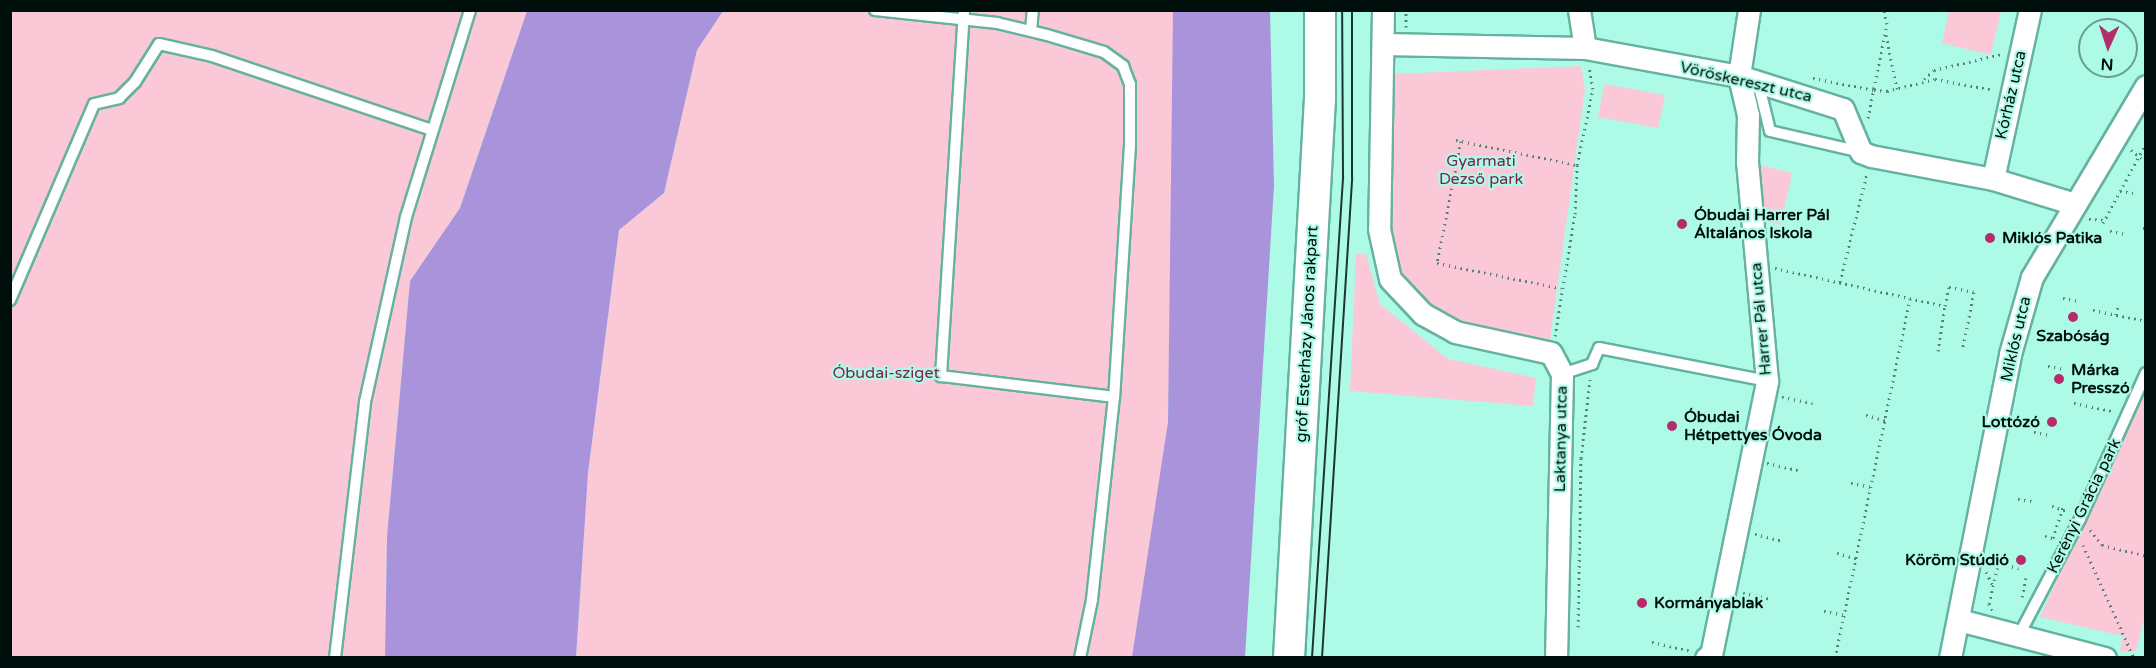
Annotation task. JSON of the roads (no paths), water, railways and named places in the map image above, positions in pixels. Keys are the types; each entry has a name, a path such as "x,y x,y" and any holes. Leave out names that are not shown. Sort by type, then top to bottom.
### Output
{"main road":[{"name":"gróf Esterházy János rakpart","path":"1289,657 1320,99 1320,10"}],"street":[{"path":"1383,10 1383,44"},
{"path":"1579,10 1585,48"},
{"name":"Harrer Pál utca","path":"1706,657 1711,655 1766,387 1747,162 1749,10"},
{"name":"Kórház utca","path":"1993,179 2030,10"},
{"name":"Vöröskereszt utca","path":"1383,44 1585,48 1748,79 1843,109 1866,154"},
{"name":"Laktanya utca","path":"1383,44 1379,229 1390,279 1423,314 1455,332 1551,353 1562,374 1556,657"},
{"name":"Miklós utca","path":"1950,657 2010,354 2031,277 2145,86"},
{"path":"1866,154 1993,179 2075,204"},
{"path":"1959,620 2018,637 2105,657"}],"lane":[{"path":"335,657 364,402 406,217 470,10"},
{"path":"875,10 964,14 1104,52 1123,66 1130,84 1130,145 1114,397 1092,600 1080,657"},
{"path":"1031,31 1033,10"},
{"path":"964,14 941,376 1114,397"},
{"path":"10,300 93,104 118,98 135,82 159,44 212,56 432,130"},
{"path":"1748,79 1770,131 1866,154"},
{"path":"1562,374 1592,364 1599,348 1766,387"},
{"name":"Kerényi Grácia park","path":"2018,637 2080,519 2145,373"}],"tram line":[{"path":"1312,658 1343,177 1342,10"},
{"path":"1322,658 1352,178 1352,10"}],"place":[{"name":"Óbudai Harrer Pál Általános Iskola","path":"1682,224"},
{"name":"Miklós Patika","path":"1990,238"},
{"name":"Szabóság","path":"2073,317"},
{"name":"Márka Presszó","path":"2059,379"},
{"name":"Lottózó","path":"2052,422"},
{"name":"Óbudai Hétpettyes Óvoda","path":"1672,426"},
{"name":"Köröm Stúdió","path":"2021,560"},
{"name":"Kormányablak","path":"1642,603"}],"park label":[{"name":"Gyarmati Dezső park","path":"1481,170"},
{"name":"Óbudai-sziget","path":"886,373"}]}
